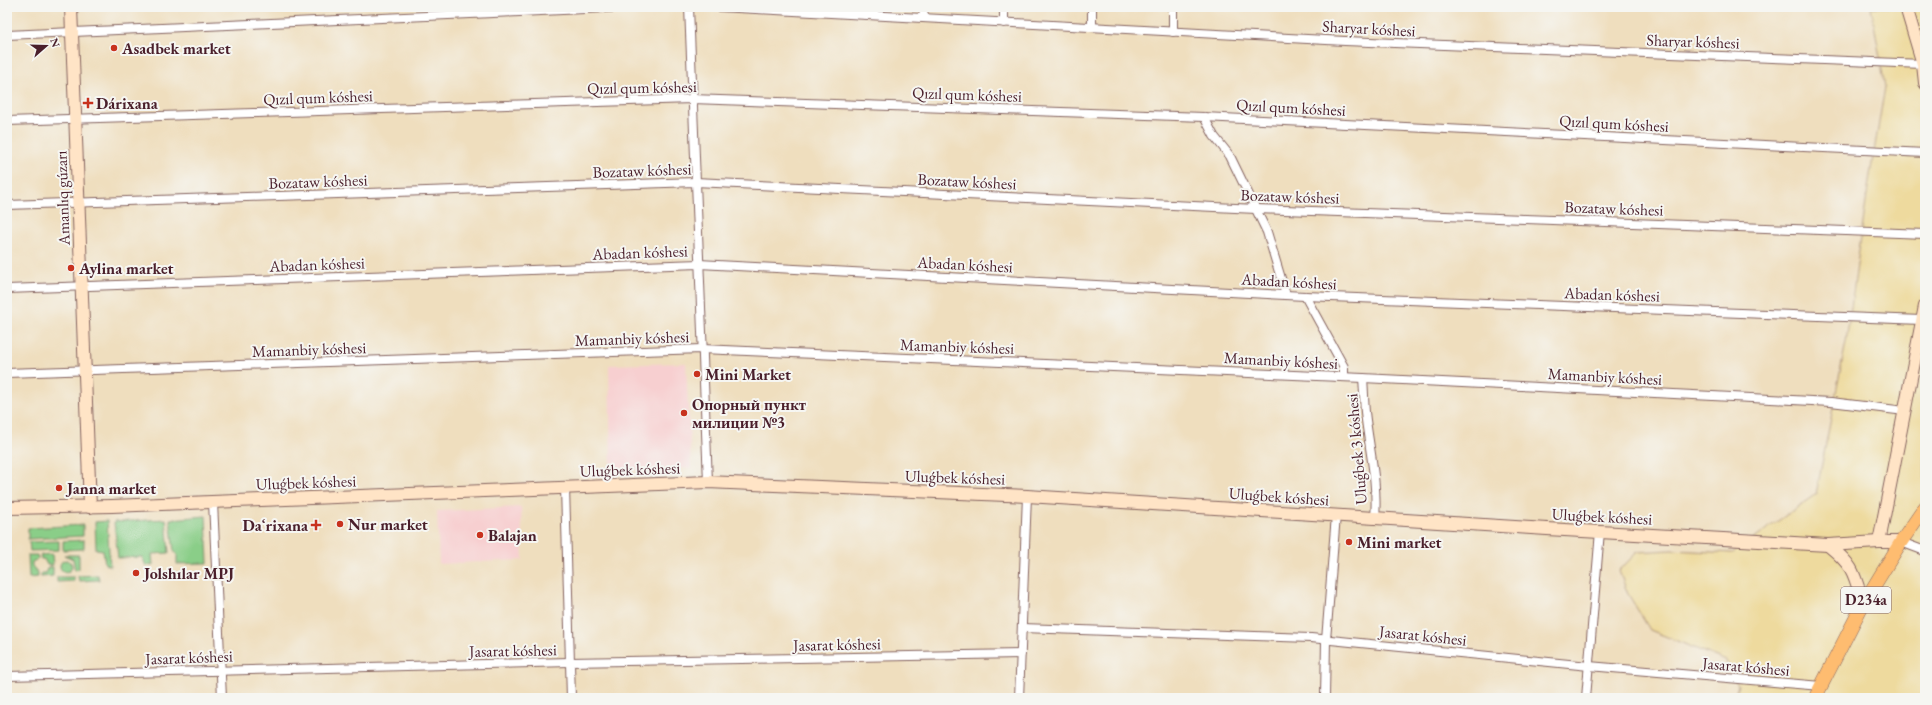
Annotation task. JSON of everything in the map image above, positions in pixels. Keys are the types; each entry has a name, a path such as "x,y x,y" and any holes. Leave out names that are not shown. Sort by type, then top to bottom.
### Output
{"main road":[{"name":"D234a","path":"1815,698 1863,604 1900,542 1925,507"}],"street":[{"name":"Amanlıq gúzarı","path":"71,7 74,118 79,204 90,507"},
{"path":"7,35 459,11 628,7"},
{"path":"689,7 708,482"},
{"name":"Sharyar kóshesi","path":"719,7 803,9 1004,23 1344,41 1923,64"},
{"path":"923,7 924,18"},
{"path":"1004,7 1004,23"},
{"path":"1092,7 1092,27"},
{"path":"1173,7 1173,32"},
{"path":"1906,7 1923,64 1925,83"},
{"name":"Qızıl qum kóshesi","path":"7,121 692,99 1204,117 1925,153"},
{"path":"1204,117 1214,136 1230,156 1267,232 1286,295"},
{"name":"Bozataw kóshesi","path":"7,205 79,204 695,182 1256,209 1925,234"},
{"name":"Abadan kóshesi","path":"7,290 699,264 1305,296 1922,320"},
{"name":"Uluǵbek 3 kóshesi","path":"1305,296 1344,367 1344,377"},
{"path":"1879,542 1925,306"},
{"name":"Mamanbiy kóshesi","path":"7,373 702,349 1344,377 1831,402 1905,411"},
{"name":"Uluǵbek 3 kóshesi","path":"1363,378 1365,413 1371,446 1377,498 1375,518"},
{"name":"Uluǵbek kóshesi","path":"7,508 90,507 708,482 1027,496 1828,545 1900,542"},
{"path":"565,487 571,698"},
{"path":"1019,698 1027,496"},
{"path":"213,502 222,698"},
{"path":"1325,698 1326,640 1336,515"},
{"path":"1586,698 1600,531"},
{"path":"1900,542 1925,551"},
{"path":"1828,545 1844,558 1853,569 1863,604"},
{"name":"Jasarat kóshesi","path":"1022,628 1326,640 1589,666 1821,686"},
{"name":"Jasarat kóshesi","path":"7,676 570,662 1021,654"}],"shaded area":[{"path":"686,363 691,468 611,471 609,365"},
{"name":"Balajan","path":"521,507 523,560 439,564 437,511"}],"green space":[{"path":"206,516 208,563 177,564 177,554 174,552 170,519"},
{"path":"166,519 169,553 152,554 153,565 146,566 142,557 118,558 114,522"},
{"path":"107,521 110,566 105,564 103,550 96,549 95,522"},
{"path":"83,525 83,536 28,539 28,528"},
{"path":"84,540 84,549 63,550 63,541"},
{"path":"59,541 59,550 30,551 29,542"},
{"path":"52,554 53,565 47,565 44,559 41,559 40,555"},
{"path":"28,555 37,555 38,559 32,562 32,566 38,573 38,577 29,578"},
{"path":"64,555 79,555 79,569 75,570 73,559"},
{"path":"66,560 70,562 72,566 70,570 66,572 62,570 60,566 62,562"},
{"path":"48,567 53,567 53,576 41,577 41,573 45,573"},
{"path":"98,575 99,580 79,581 78,576"},
{"path":"57,577 74,577 74,581 57,582"}],"sand":[{"path":"1871,7 1925,7 1925,698 1734,698 1738,685 1726,661 1650,630 1628,594 1619,571 1637,552 1672,550 1733,553 1816,494 1846,342 1869,181 1885,87"}],"place":[{"name":"Asadbek market","path":"114,48"},
{"name":"Dárixana","path":"88,103"},
{"name":"Aylina market","path":"71,268"},
{"name":"Mini Market","path":"697,374"},
{"name":"Опорный пункт милиции №3","path":"684,413"},
{"name":"Janna market","path":"59,488"},
{"name":"Nur market","path":"340,524"},
{"name":"Daʻrixana","path":"316,525"},
{"name":"Balajan","path":"480,535"},
{"name":"Mini market","path":"1349,542"},
{"name":"Jolshılar MPJ","path":"136,573"}]}
